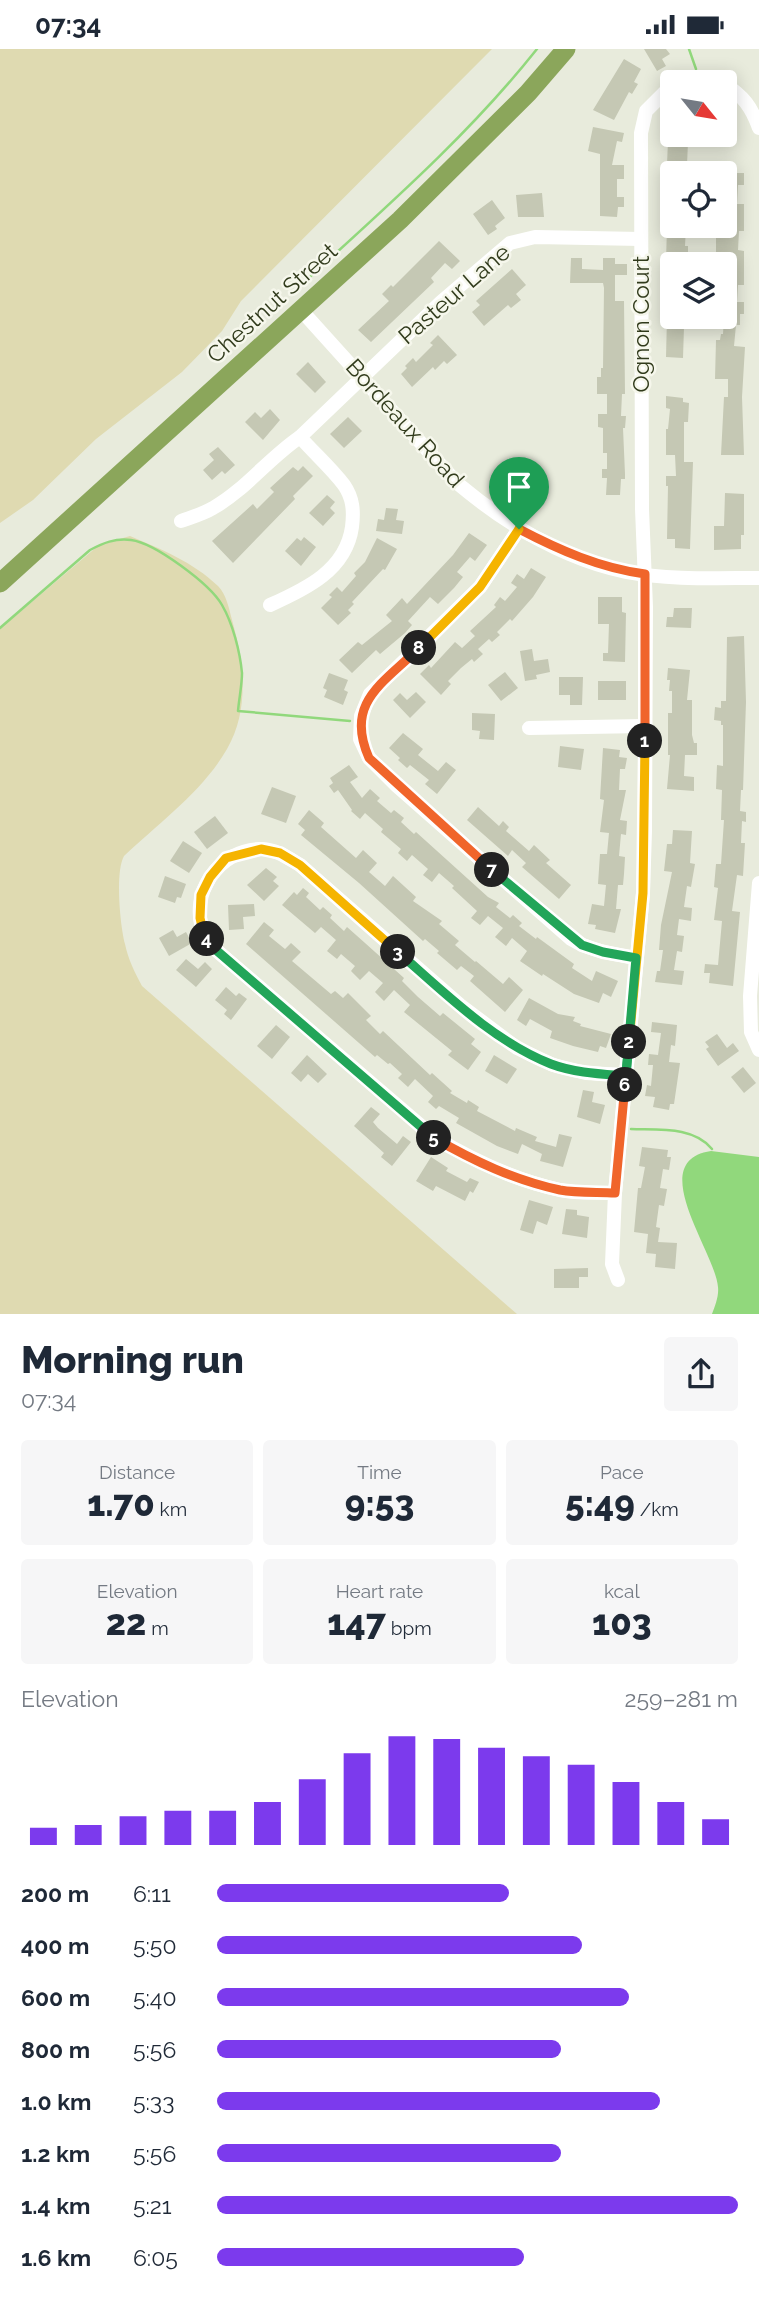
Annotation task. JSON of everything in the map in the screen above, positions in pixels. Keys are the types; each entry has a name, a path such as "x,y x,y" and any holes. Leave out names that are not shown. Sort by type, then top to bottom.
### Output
{"main road":[{"name":"Chestnut Street","path":"0,583 400,220 528,93 566,49"}],"street":[{"path":"737,91 753,110 759,128"},
{"name":"Ognon Court","path":"618,1280 612,1264 615,1193 643,893 645,574 641,133 646,111 660,97"},
{"name":"Pasteur Lane","path":"181,521 213,509 232,495 279,451 300,437 441,302 510,243 535,237 641,239"},
{"name":"Bordeaux Road","path":"301,310 457,483 519,529 599,564 645,574 759,578"},
{"path":"270,604 302,591 332,569 350,542 353,504 344,486 300,437"},
{"path":"519,529 480,587 370,694 361,716 360,739 369,758 397,786 571,939 603,952 636,958"},
{"path":"529,728 645,726"},
{"path":"615,1193 562,1190 504,1174 434,1137 216,950 204,935 200,918 201,895 210,877 226,858 261,849 280,853 300,865 460,1006 517,1048 553,1065 626,1076"},
{"path":"759,883 750,996 751,1032 759,1050"}],"shaded area":[{"path":"0,49 492,49 241,301 222,331 182,372 96,439 33,500 0,523"},
{"path":"130,536 187,563 221,589 227,601 240,652 243,685 234,734 217,764 180,806 124,856 121,864 119,886 123,935 137,976 142,986 517,1314 0,1314 0,629 99,545"},
{"path":"711,1151 759,1157 759,1314 712,1314 718,1287 683,1189 683,1171 692,1158"}],"building":[{"path":"644,49 666,49 670,54 662,59 666,66 657,71"},
{"path":"624,59 641,69 634,82 638,84 632,94 629,92 614,120 593,110"},
{"path":"593,127 624,133 622,142 617,141 612,165 624,165 624,179 617,179 617,197 624,197 624,207 618,207 617,217 600,216 600,154 588,151"},
{"path":"668,147 688,147 687,161 667,161"},
{"path":"737,173 744,173 744,185 738,185 737,204"},
{"path":"542,193 544,217 518,217 516,195"},
{"path":"492,200 505,218 495,226 497,229 488,235 473,214"},
{"path":"737,204 744,204 744,231 739,231 738,250 744,251 744,285 738,285 737,302 737,252 716,252 716,238 737,238"},
{"path":"667,238 685,238 688,252 666,252"},
{"path":"439,241 460,261 452,269 445,263 431,278 434,282 371,342 358,330 389,301 382,294 391,285 393,287"},
{"path":"571,258 582,258 582,269 603,270 603,258 615,258 615,264 627,264 627,275 615,275 615,301 624,301 625,394 622,394 621,416 626,416 623,428 625,479 621,479 620,495 606,495 607,478 602,478 602,469 607,469 607,453 603,453 603,428 598,427 598,414 607,414 607,394 597,394 597,377 601,377 603,368 603,283 570,283"},
{"path":"512,269 526,285 516,294 521,300 511,308 508,305 484,326 472,312 480,305 476,301"},
{"path":"737,302 744,302 744,314 740,314 740,325 737,325"},
{"path":"667,329 684,329 683,358 666,357"},
{"path":"723,329 736,329 734,346 745,347 742,397 744,455 721,455 724,397 728,397 728,379 715,379 716,340 720,340"},
{"path":"438,335 457,355 447,364 444,361 435,370 433,367 412,387 401,374 407,368 405,366 413,358 416,362 433,345 430,343"},
{"path":"308,362 326,382 315,393 296,374"},
{"path":"666,396 683,398 683,402 689,403 688,422 684,422 684,462 693,462 690,549 675,548 675,539 667,539 666,476 676,476 675,455 666,455 666,429 670,409 666,408"},
{"path":"270,409 280,420 263,440 245,422 255,412 261,418"},
{"path":"348,417 362,431 344,448 330,434"},
{"path":"218,447 235,465 212,480 203,470 214,460 209,454"},
{"path":"303,466 313,476 293,496 295,499 233,563 212,541 253,504 257,509 274,492 270,488 293,467 298,471"},
{"path":"725,493 744,494 744,535 741,535 741,549 714,550 714,526 724,526"},
{"path":"327,495 335,502 330,508 335,513 323,526 309,513"},
{"path":"386,508 398,509 396,520 404,521 402,534 376,531 378,519 384,520"},
{"path":"469,533 487,545 475,561 470,557 457,572 463,577 454,588 438,604 430,597 408,621 412,625 405,633 380,654 376,650 352,673 339,660 358,642 362,645 392,621 386,615 402,598 407,604 453,555"},
{"path":"304,537 316,547 301,566 285,551 297,538 301,541"},
{"path":"377,538 397,549 385,570 383,569 352,602 354,604 348,610 351,613 338,625 321,608 337,587 342,592 356,576 354,573 365,562"},
{"path":"531,568 546,577 533,597 512,621 510,619 497,632 500,635 492,642 489,639 478,649 483,654 461,668 448,681 451,684 441,695 420,674 429,665 431,668 455,642 462,648 475,636 470,631 496,607 494,605 500,597 505,601 517,587 511,583 517,574 524,579"},
{"path":"598,597 622,597 622,612 626,613 625,662 603,661 603,653 608,653 609,624 598,624"},
{"path":"674,608 692,608 691,628 666,627 667,617 673,617"},
{"path":"744,636 746,702 740,811 746,812 746,822 742,821 741,843 745,843 743,876 737,875 732,911 740,912 733,986 709,983 710,973 704,973 705,964 718,965 722,921 714,920 718,888 714,887 716,864 721,864 724,820 721,820 722,790 716,789 717,765 723,766 723,725 721,721 714,720 715,707 721,708 721,701 726,701 727,637"},
{"path":"532,649 534,661 548,659 550,672 536,675 537,679 525,681 520,651"},
{"path":"668,668 690,670 687,700 692,700 692,735 694,743 697,743 697,755 685,755 684,776 694,777 694,791 667,789 670,755 668,713 672,713"},
{"path":"505,672 518,688 501,701 488,685"},
{"path":"329,673 348,680 344,690 348,692 343,705 324,697 327,690 323,688"},
{"path":"559,677 583,677 582,705 570,705 570,695 559,695"},
{"path":"598,681 626,681 626,700 598,700"},
{"path":"416,692 426,702 410,718 393,700 400,693 407,700"},
{"path":"472,713 495,714 494,740 479,739 480,731 472,730"},
{"path":"403,733 423,749 418,755 438,771 446,762 456,770 437,794 425,784 429,780 410,765 407,768 389,748"},
{"path":"560,746 584,749 581,770 558,767"},
{"path":"603,748 620,750 619,757 627,758 625,769 620,769 619,790 626,790 620,820 627,821 626,835 621,834 619,856 625,857 624,874 623,885 618,885 616,909 621,909 615,933 595,929 596,925 588,924 592,904 604,906 606,885 598,884 600,854 607,854 609,833 600,832 604,800 600,799"},
{"path":"349,765 358,777 350,782 362,798 370,789 380,798 377,801 391,813 394,810 404,818 401,822 414,834 416,832 488,897 499,903 496,907 522,923 519,926 574,964 572,968 592,981 596,971 618,981 611,997 603,993 599,1003 574,994 543,974 542,976 520,961 527,951 512,938 506,946 495,937 503,928 488,916 480,925 471,918 477,911 452,888 454,886 439,873 432,882 423,875 428,869 412,855 407,861 398,853 401,849 381,832 383,829 365,813 360,819 351,811 338,790 334,793 329,786 333,783 330,778"},
{"path":"272,787 296,796 286,823 261,814"},
{"path":"478,807 499,826 503,821 509,827 506,831 529,851 534,845 550,860 546,863 571,885 559,899 522,867 526,863 512,850 508,856 467,820"},
{"path":"309,810 324,823 321,827 356,858 363,850 377,863 369,872 385,886 393,876 416,897 413,901 442,921 439,924 459,941 455,945 475,962 503,984 509,977 523,990 505,1012 470,981 474,976 461,966 457,970 437,953 439,951 425,939 423,941 301,835 305,830 298,824"},
{"path":"215,816 228,833 207,849 194,832"},
{"path":"673,830 692,831 690,863 695,864 691,887 687,886 684,907 692,908 691,921 679,919 677,935 684,936 682,952 677,951 674,970 684,971 682,985 655,982 657,971 660,971 663,950 659,950 661,925 672,872 664,871 667,844 672,844"},
{"path":"183,841 202,853 189,873 170,861"},
{"path":"266,868 277,877 273,881 279,886 264,901 247,885"},
{"path":"165,876 186,884 181,898 177,897 175,903 158,897"},
{"path":"303,888 309,893 306,897 320,910 323,907 332,915 330,918 344,931 347,927 365,943 404,978 402,981 418,997 440,1016 443,1013 475,1039 471,1044 481,1052 468,1070 448,1055 452,1051 404,1012 410,1005 394,990 384,1001 375,992 383,983 369,971 360,980 351,971 355,966 341,954 337,959 327,951 336,940 321,927 315,933 282,905 294,892 297,895"},
{"path":"254,904 255,916 243,917 244,929 229,930 228,905"},
{"path":"264,922 274,930 269,936 285,949 291,943 301,952 292,961 331,994 335,991 343,998 348,993 371,1016 366,1020 380,1034 383,1031 430,1075 432,1073 452,1091 450,1093 467,1103 468,1100 479,1107 477,1111 515,1131 516,1128 537,1137 535,1141 556,1147 559,1134 572,1137 563,1167 540,1161 542,1154 522,1144 518,1154 497,1146 456,1123 459,1118 439,1106 436,1109 428,1102 433,1096 415,1079 408,1087 398,1078 402,1074 390,1063 377,1055 375,1057 246,944"},
{"path":"173,930 177,937 186,932 192,943 169,956 159,938"},
{"path":"186,959 198,969 205,962 212,969 196,987 176,970"},
{"path":"226,987 236,996 239,993 247,999 231,1020 224,1014 227,1010 215,1000"},
{"path":"529,998 558,1014 575,1017 573,1021 581,1024 580,1026 611,1034 606,1048 600,1046 598,1052 550,1038 552,1031 530,1019 526,1026 517,1020"},
{"path":"652,1022 677,1025 675,1046 671,1045 669,1062 680,1063 674,1104 670,1104 669,1110 653,1107 655,1097 645,1096 647,1085 651,1086 653,1065 648,1065 649,1054 658,1055 661,1033 651,1032"},
{"path":"276,1025 290,1037 272,1059 257,1046"},
{"path":"717,1034 727,1048 733,1043 739,1051 718,1066 706,1049 709,1047 705,1042"},
{"path":"307,1055 327,1074 318,1083 308,1074 301,1082 291,1073"},
{"path":"494,1055 517,1069 507,1084 485,1071"},
{"path":"743,1067 756,1083 744,1093 731,1077"},
{"path":"583,1090 594,1092 592,1102 605,1105 600,1124 577,1117"},
{"path":"371,1107 380,1114 373,1122 378,1128 397,1144 403,1136 411,1142 392,1166 381,1157 384,1153 354,1126"},
{"path":"642,1147 668,1150 667,1157 671,1157 669,1170 663,1169 660,1188 667,1189 664,1206 659,1205 656,1227 660,1228 658,1242 677,1243 675,1269 655,1267 656,1254 646,1253 648,1234 634,1232 638,1188 641,1188 645,1167 639,1166"},
{"path":"431,1157 448,1168 446,1171 467,1182 470,1178 479,1182 465,1201 436,1186 433,1191 416,1181"},
{"path":"529,1200 553,1207 547,1225 537,1221 533,1234 520,1230"},
{"path":"566,1209 577,1210 577,1215 589,1217 587,1238 562,1234"},
{"path":"588,1268 588,1277 579,1277 579,1288 554,1288 554,1269"}],"waterway":[{"path":"302,284 454,142 537,49"},
{"path":"689,49 696,69"},
{"path":"0,628 90,550 109,542 131,540 167,556 206,586 222,605 233,629 241,665 238,711 350,721"},
{"path":"631,1129 686,1133 696,1136 712,1149"}],"route":[{"path":"519,529 480,587 370,694 361,716 360,739 369,758 397,786 571,939 603,952 636,958 635,984 615,1193 562,1190 504,1174 434,1137 363,1079 216,950 204,935 200,918 201,895 210,877 226,858 261,849 280,853 300,865 460,1006 517,1048 553,1065 586,1073 626,1076 636,958 643,893 645,574 599,564 519,529"}]}
